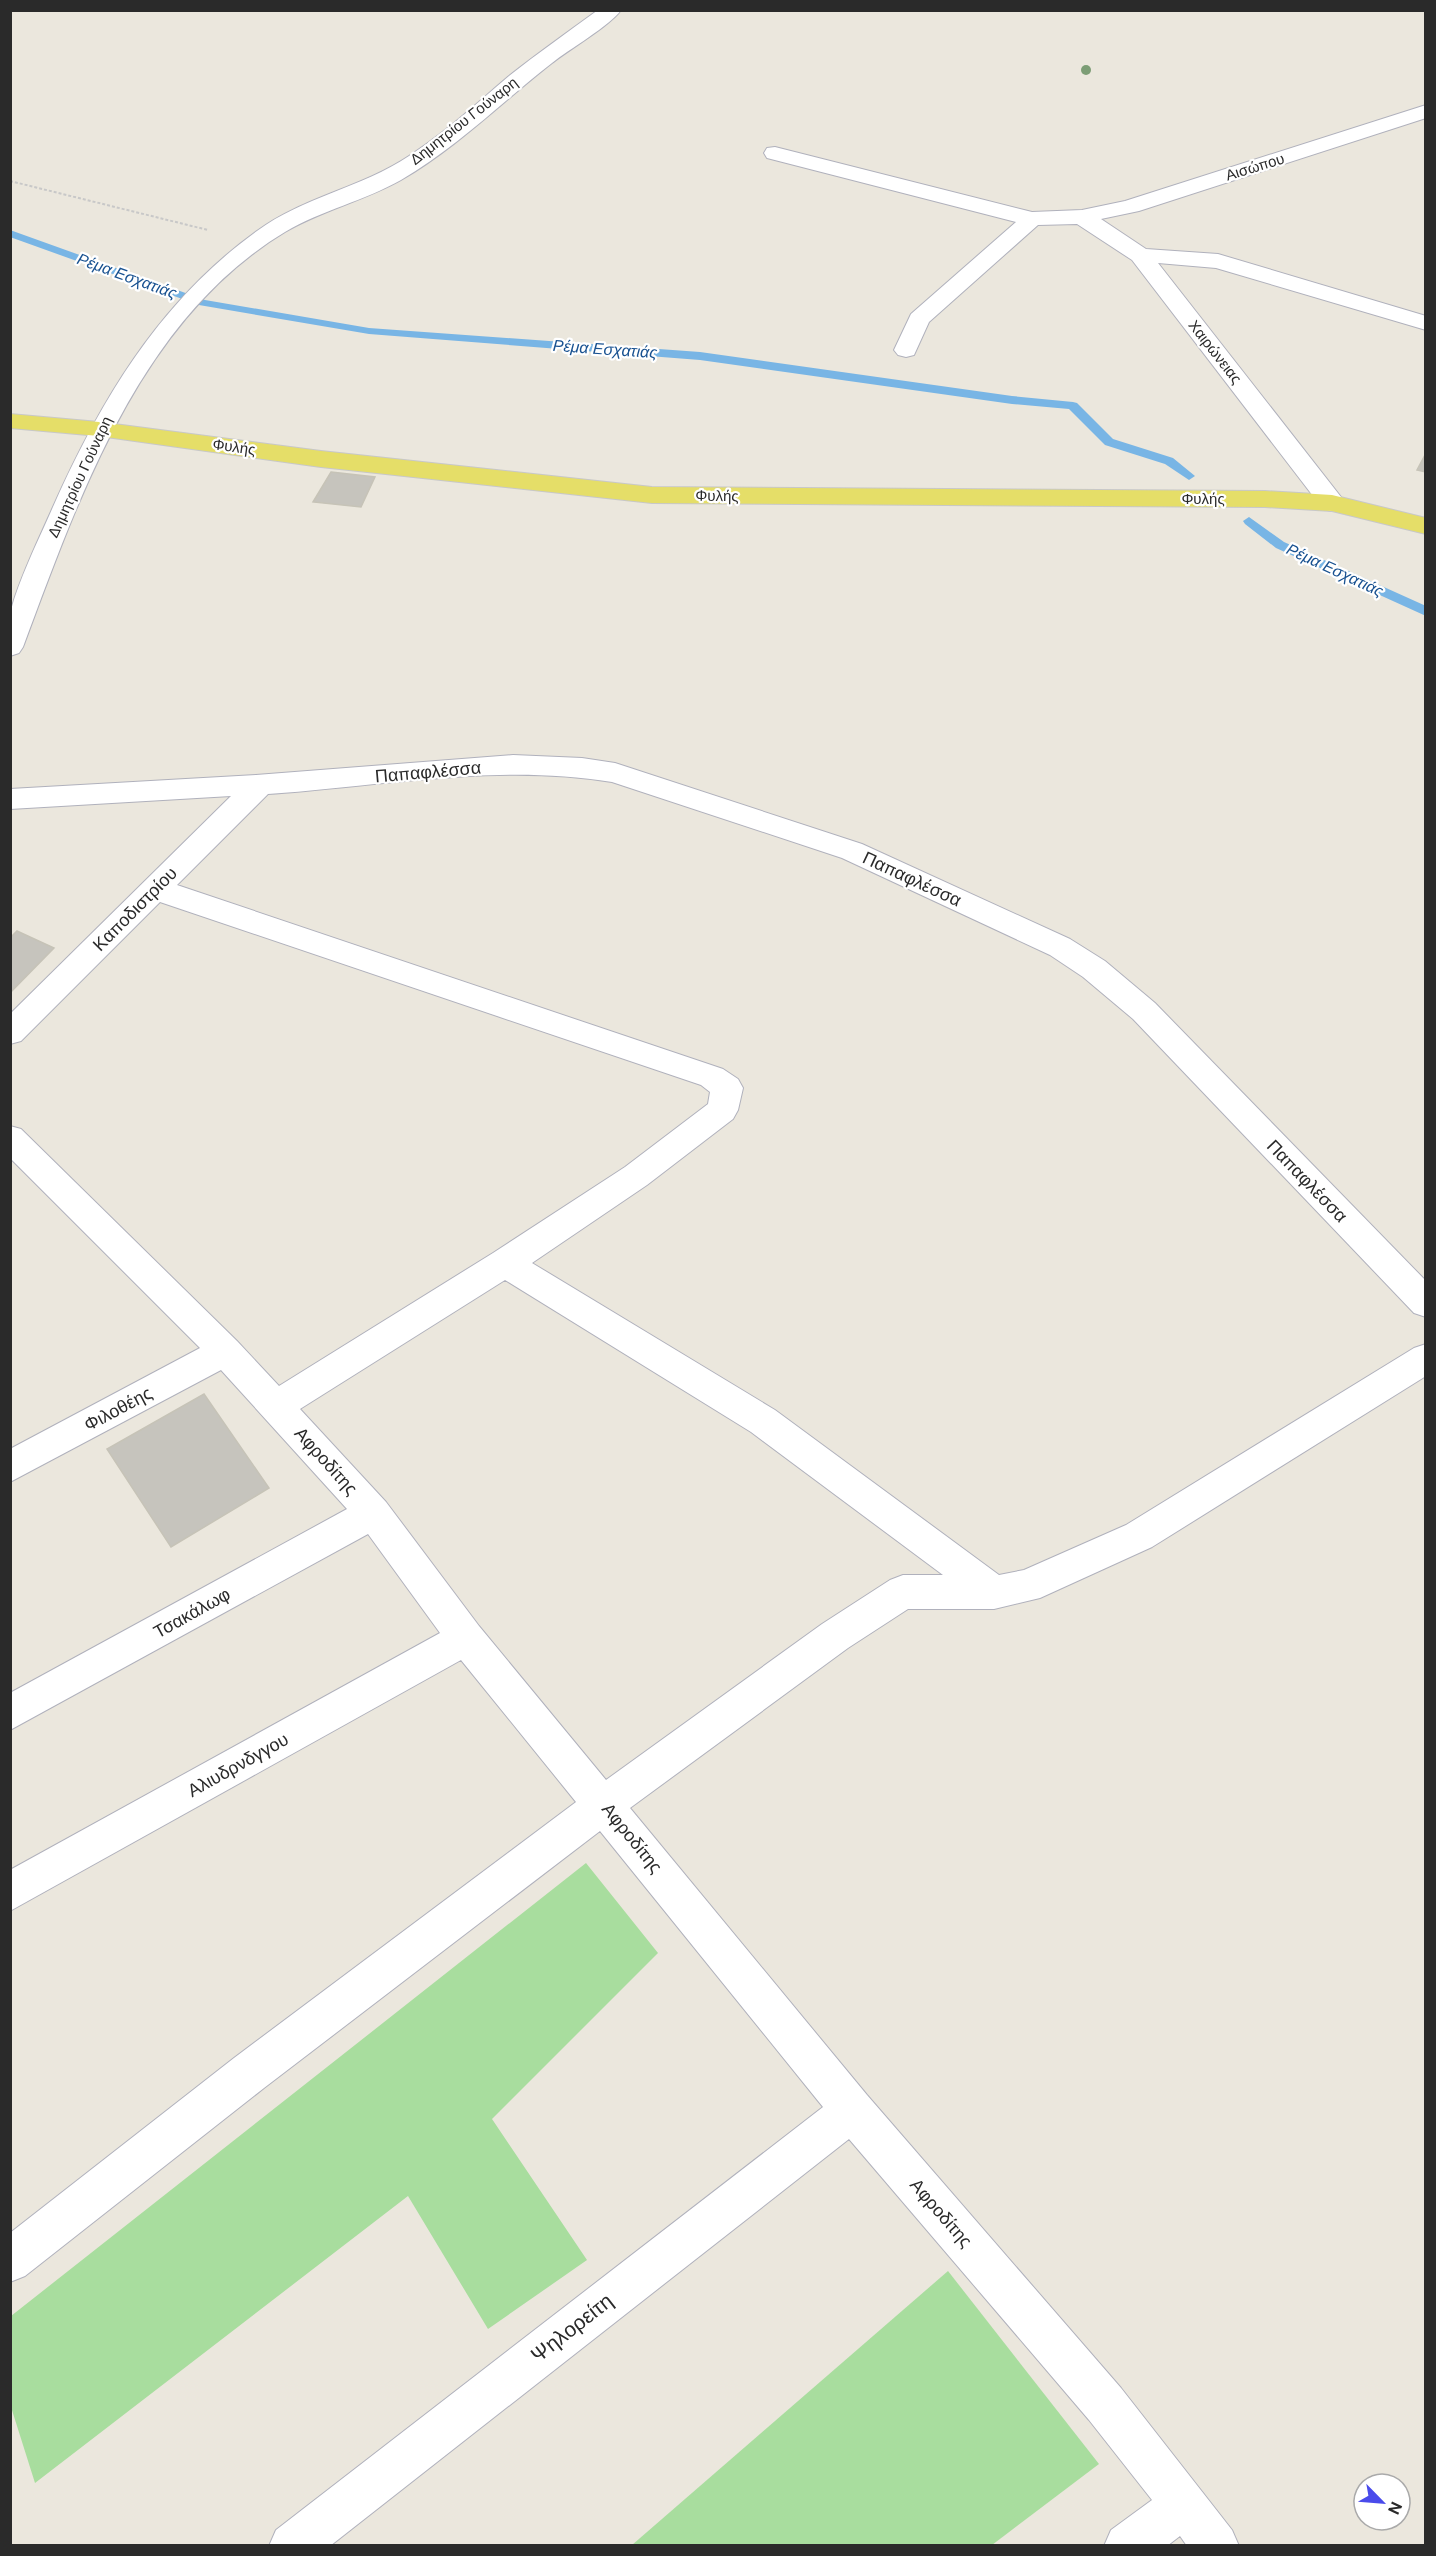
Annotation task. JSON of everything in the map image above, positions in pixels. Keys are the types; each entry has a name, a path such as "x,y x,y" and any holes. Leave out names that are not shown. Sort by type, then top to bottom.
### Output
{"main road":[{"name":"Φυλής","path":"10,421 99,429 321,459 652,495 1265,499 1332,503 1425,526"}],"street":[{"name":"Δημητρίου Γούναρη","path":"10,647 55,530 99,429 168,324 216,274 256,242 314,207 378,183 427,154 533,67 611,10"},
{"name":"Αισώπου","path":"775,153 1032,219 1082,217 1131,206 1425,111"},
{"name":"Χαιρώνειας","path":"1082,217 1140,255 1332,503"},
{"path":"906,350 919,319 1032,219"},
{"path":"1140,255 1218,261 1425,323"},
{"name":"Παπαφλέσσα","path":"258,786 511,765 586,767 627,777 852,851 1060,946 1094,969 1144,1011 1425,1303"},
{"path":"10,799 258,786"},
{"name":"Καποδιστρίου","path":"10,1033 258,786"},
{"path":"155,889 712,1077 727,1088 722,1110 636,1176 505,1263 276,1406"},
{"name":"Αφροδίτης","path":"10,1138 225,1351 373,1513 466,1638 852,2110 1105,2404 1216,2546"},
{"path":"505,1263 763,1421 994,1592"},
{"name":"Φιλοθέης","path":"10,1467 225,1351"},
{"path":"10,2261 258,2066 604,1804 835,1636 903,1592 994,1592 1027,1586 1139,1536 1425,1358"},
{"name":"Τσακάλωφ","path":"10,1713 373,1513"},
{"name":"Αλιυδρνδγγου","path":"10,1892 466,1638"},
{"name":"Ψηλορείτη","path":"292,2546 852,2110"},
{"path":"1127,2546 1185,2505"}],"path":[{"path":"10,181 256,242"}],"green space":[{"path":"586,1863 658,1953 492,2119 587,2260 488,2329 408,2196 35,2483 11,2407 11,2316"},
{"path":"948,2271 1099,2464 992,2545 632,2545"}],"building":[{"path":"1426,453 1426,472 1417,470"},
{"path":"331,472 375,477 361,507 313,502"},
{"path":"17,931 54,948 10,993 10,938"},
{"path":"204,1394 269,1488 171,1547 107,1449"}],"waterway":[{"name":"Ρέμα Εσχατιάς","path":"10,233 203,303 369,331 700,356 1012,400 1073,406 1109,442 1169,461 1189,476"},
{"name":"Ρέμα Εσχατιάς","path":"1249,521 1280,545 1385,591 1426,612"}]}
